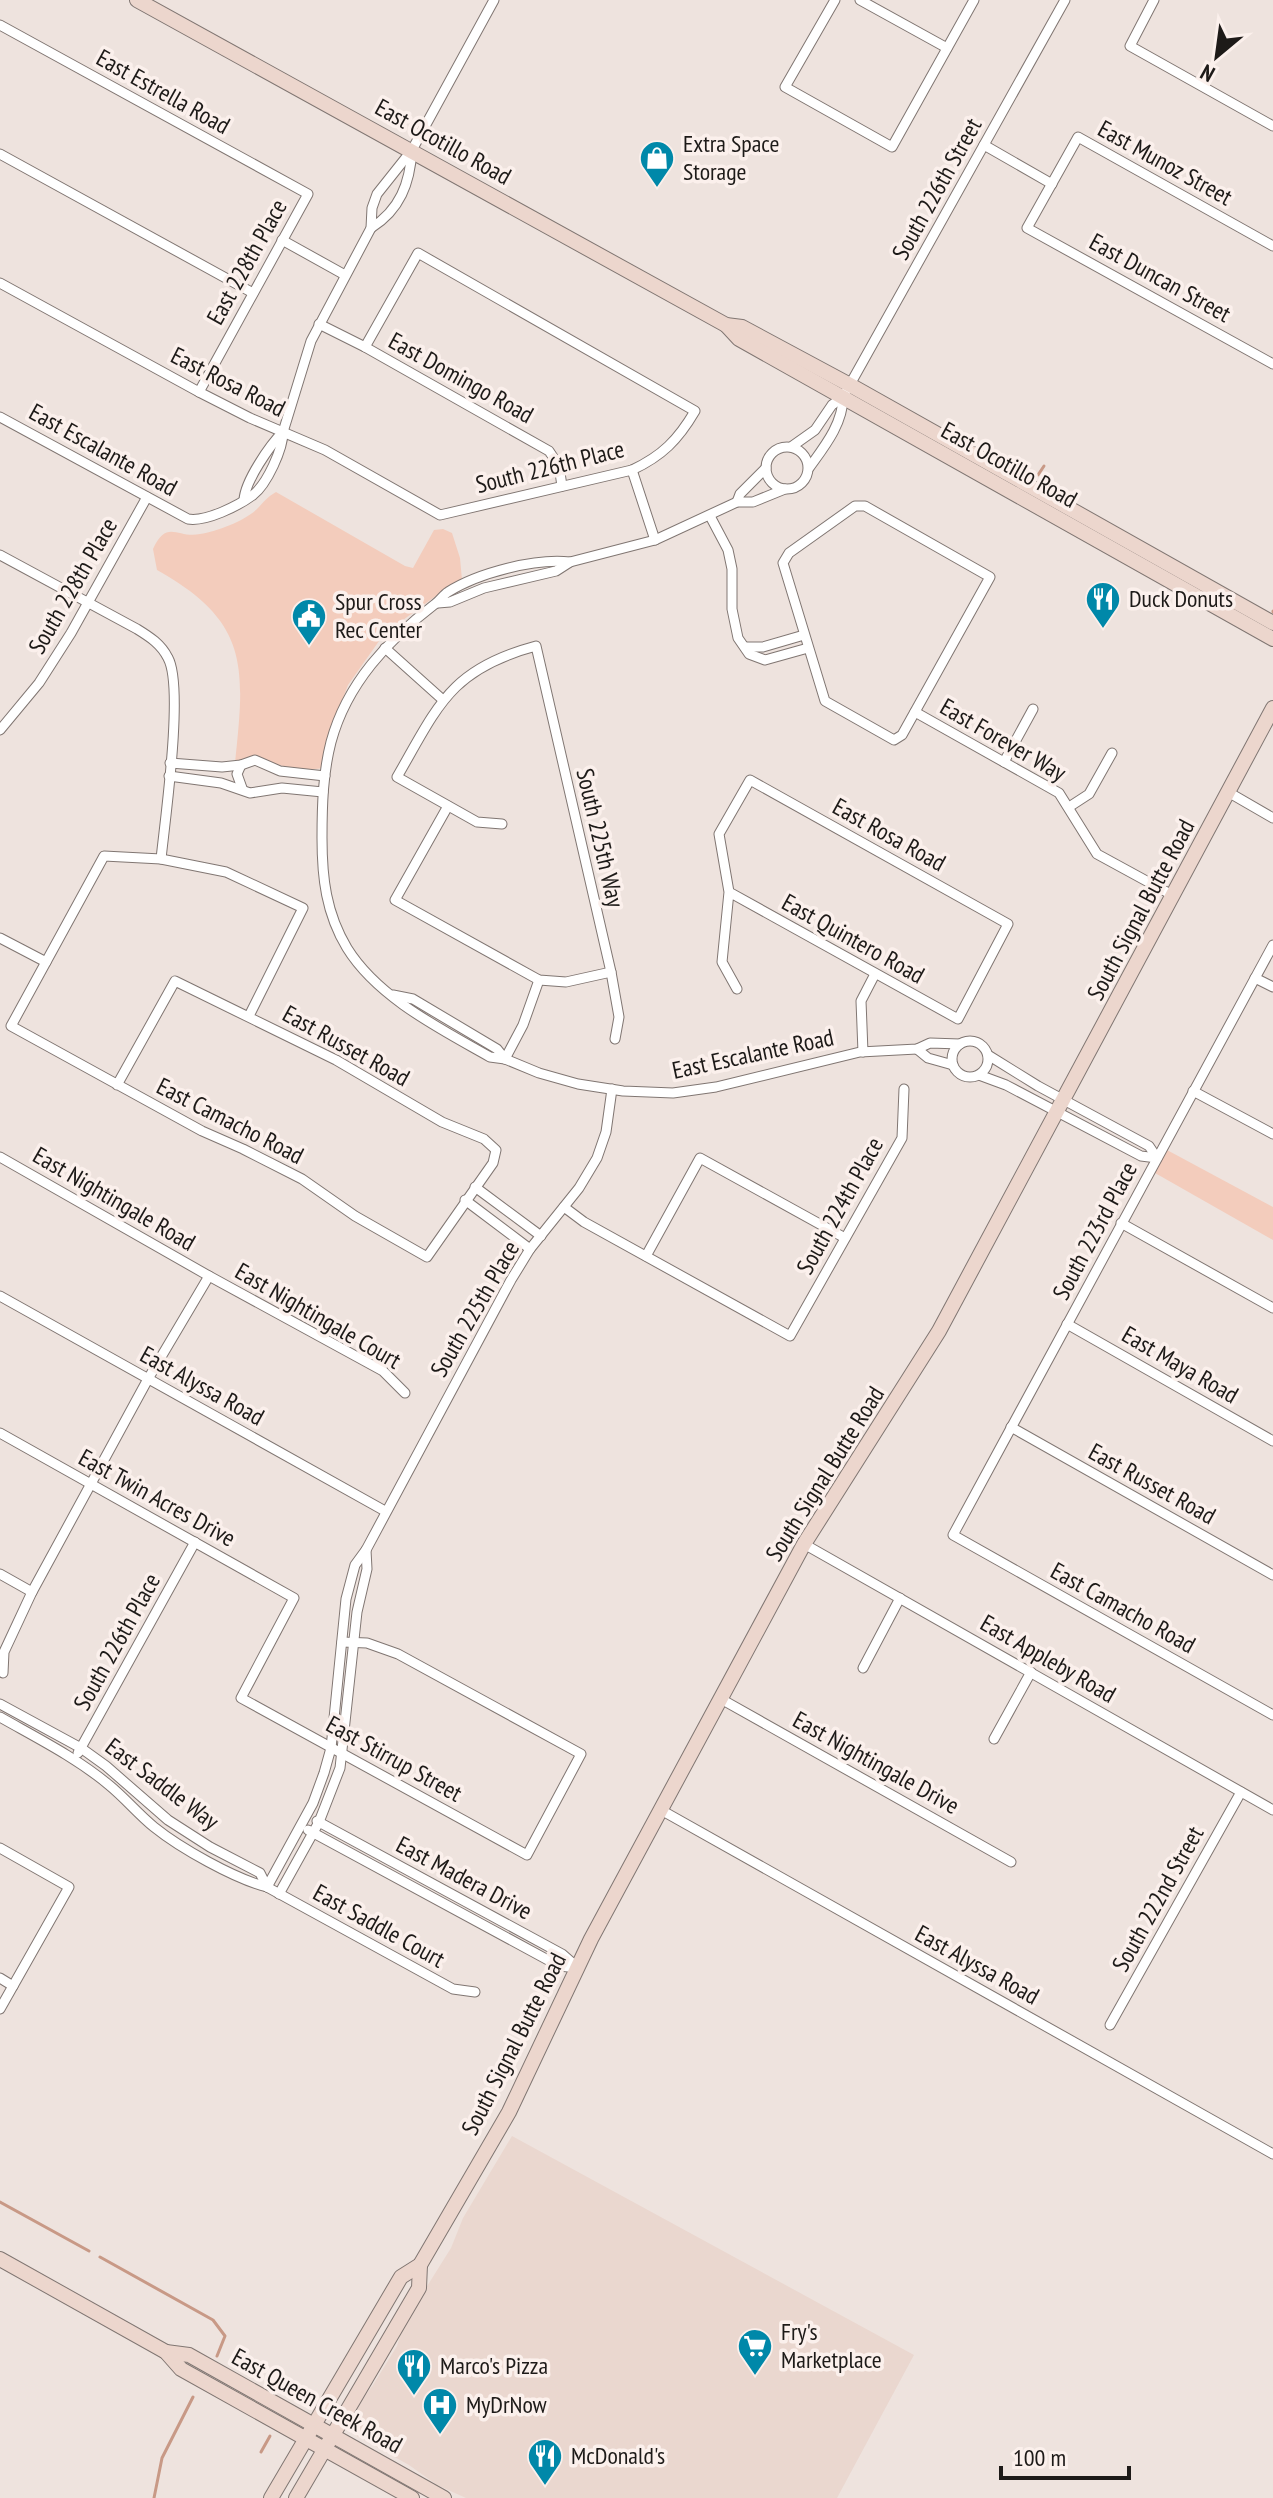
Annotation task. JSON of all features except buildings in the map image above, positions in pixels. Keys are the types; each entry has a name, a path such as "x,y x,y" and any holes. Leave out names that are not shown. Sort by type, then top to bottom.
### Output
{"main road":[{"name":"East Ocotillo Road","path":"137,0 726,325 739,339 847,391 1273,623"},
{"name":"East Ocotillo Road","path":"847,391 1273,639"},
{"name":"South Signal Butte Road","path":"271,2498 401,2277 420,2265 509,2112 591,1939 804,1544 939,1331 1273,708"},
{"name":"East Queen Creek Road","path":"0,2259 166,2352 181,2369 412,2498"},
{"name":"South Signal Butte Road","path":"296,2498 419,2288 420,2265"},
{"name":"East Queen Creek Road","path":"166,2352 189,2355 444,2498"}],"street":[{"path":"283,432 245,488 244,500 253,496 283,446 283,432 301,367 319,324 371,228 372,208 377,194 412,150 494,0"},
{"path":"835,0 785,87 892,147 974,0"},
{"path":"860,0 947,48"},
{"name":"South 226th Street","path":"847,391 1065,0"},
{"path":"1154,0 1130,46 1273,126"},
{"name":"East Estrella Road","path":"0,25 308,194"},
{"name":"East Munoz Street","path":"1052,184 1078,137 1273,246"},
{"path":"984,145 1052,184"},
{"path":"371,228 384,220 400,199 411,173 412,150"},
{"path":"0,154 253,293"},
{"name":"East Duncan Street","path":"1052,184 1027,228 1273,364"},
{"name":"East 228th Place","path":"199,392 308,194"},
{"path":"282,240 345,275"},
{"name":"South 226th Place","path":"365,347 418,253 695,411 676,441 661,455 632,470 440,515"},
{"name":"East Rosa Road","path":"0,283 199,392 325,450 440,515"},
{"name":"East Domingo Road","path":"319,324 549,451 559,466 562,486"},
{"path":"847,391 843,413 802,484 753,502 737,502 740,494 766,468 774,451 791,447 815,430 832,405 847,391"},
{"name":"East Escalante Road","path":"0,417 188,519 198,521 212,517 244,500"},
{"path":"791,447 804,454 809,468"},
{"path":"766,468 774,485 785,489"},
{"path":"632,470 655,540"},
{"path":"256,472 265,478"},
{"name":"South 228th Place","path":"0,730 5,716 39,683 147,497"},
{"name":"East Escalante Road","path":"737,502 655,540 570,562 552,560 484,576 445,593 438,603 411,621 385,648 365,672 346,703 331,741 324,784 322,874 333,922 349,950 369,975 408,1010 490,1057 505,1059 565,1081 612,1089 673,1093 716,1087 863,1052 917,1049 930,1043 976,1042 988,1055 1061,1106"},
{"path":"855,506 865,506 990,577 897,739 827,703 808,648 783,559 855,506"},
{"path":"710,516 728,550 732,569 732,609 738,638 752,656 765,660 808,648"},
{"path":"0,555 157,642 169,659 175,688 161,859"},
{"path":"745,647 763,647 804,635"},
{"name":"South 225th Way","path":"443,700 472,672 504,655 536,646 611,972 619,1017 615,1039"},
{"path":"385,648 443,700 397,777 477,822 502,824"},
{"path":"1004,762 1033,709"},
{"name":"East Forever Way","path":"915,712 1059,793 1097,854 1174,896"},
{"path":"1069,807 1089,794 1112,753"},
{"path":"170,763 222,767 255,760 267,768 324,784"},
{"path":"241,765 237,774 242,788"},
{"path":"264,789 269,782 267,768"},
{"path":"169,776 195,778 242,788 250,793 324,784"},
{"name":"East Rosa Road","path":"729,892 719,834 750,780 1008,924 958,1019"},
{"path":"1228,792 1273,818"},
{"path":"448,806 395,900 539,980 566,982 611,972"},
{"path":"0,938 46,962 104,856 161,859 226,872 303,908 249,1016"},
{"path":"729,892 722,962 737,989"},
{"name":"East Quintero Road","path":"729,892 958,1019"},
{"name":"South 223rd Place","path":"953,1535 1273,945"},
{"name":"East Camacho Road","path":"46,962 11,1026 202,1131 302,1179 355,1216 427,1257 465,1200"},
{"path":"863,1052 861,1001 875,974"},
{"path":"1255,978 1273,987"},
{"path":"505,1059 523,1025 539,980"},
{"name":"East Russet Road","path":"117,1085 175,981 336,1060 442,1122 484,1139 496,1150 493,1163 475,1187"},
{"path":"953,1065 952,1056 960,1044"},
{"name":"East Escalante Road","path":"917,1049 928,1058 953,1065 963,1076 979,1075 1061,1106 1149,1146 1157,1158"},
{"path":"979,1075 986,1068 988,1055"},
{"name":"South 225th Place","path":"267,1887 301,1826 324,1773 331,1748 346,1599 355,1565 530,1249 579,1188 597,1158 606,1132 612,1089"},
{"name":"South 224th Place","path":"646,1256 790,1336 902,1138 904,1089"},
{"path":"1193,1091 1273,1134"},
{"name":"East Nightingale Road","path":"0,1157 209,1276"},
{"path":"564,1207 584,1222 646,1256 700,1158 845,1238"},
{"path":"530,1249 465,1200 475,1187 541,1236"},
{"path":"500,1226 510,1213"},
{"path":"1121,1223 1273,1308"},
{"path":"3,1673 4,1652 32,1592 148,1379 209,1276"},
{"name":"East Nightingale Court","path":"209,1276 383,1371 405,1393"},
{"name":"East Alyssa Road","path":"0,1296 385,1511"},
{"name":"East Maya Road","path":"1067,1324 1273,1441"},
{"name":"East Russet Road","path":"1011,1427 1273,1575"},
{"name":"East Twin Acres Drive","path":"0,1433 294,1598 241,1698"},
{"name":"East Camacho Road","path":"953,1535 1273,1715"},
{"name":"South 226th Place","path":"73,1760 195,1542"},
{"name":"East Appleby Road","path":"804,1544 1273,1810"},
{"name":"South 225th Place","path":"279,1894 319,1822 340,1768 357,1612 367,1569 366,1550"},
{"path":"0,1574 32,1592"},
{"path":"863,1668 900,1598"},
{"path":"342,1642 355,1642"},
{"name":"East Stirrup Street","path":"241,1698 527,1855 581,1754 398,1654 355,1642"},
{"path":"994,1739 1031,1672"},
{"name":"East Nightingale Drive","path":"721,1699 1011,1862"},
{"name":"East Saddle Way","path":"0,1704 81,1748 168,1820 260,1873 267,1887"},
{"name":"East Saddle Way","path":"0,1717 108,1784 155,1828 190,1851 267,1887"},
{"name":"South 222nd Street","path":"1110,2025 1241,1792"},
{"name":"East Alyssa Road","path":"661,1810 1273,2154"},
{"name":"East Madera Drive","path":"306,1815 562,1954 578,1968"},
{"name":"East Madera Drive","path":"301,1826 559,1966 578,1968"},
{"path":"0,1848 69,1887 0,2009"},
{"name":"East Saddle Court","path":"267,1887 453,1989 475,1992"},
{"path":"0,1978 13,1986"}],"shaded area":[{"path":"276,492 405,566 413,568 434,530 443,529 452,533 460,558 462,580 384,634 348,685 331,730 322,768 299,769 258,761 235,763 240,700 235,650 210,609 187,589 157,570 153,549 163,534 168,532 192,535 223,528 252,513"},
{"path":"1167,1150 1273,1207 1273,1240 1155,1173"},
{"path":"512,2136 914,2355 837,2498 466,2498 437,2485 347,2428 350,2415 397,2346 404,2323 451,2248 463,2218"}],"waterway":[{"path":"1038,475 1044,466"},
{"path":"0,2202 89,2251"},
{"path":"100,2257 213,2320 225,2336 217,2356"},
{"path":"154,2498 162,2458 193,2397"},
{"path":"261,2452 270,2436"}],"place":[{"name":"Extra Space Storage","path":"657,189"},
{"name":"Duck Donuts","path":"1103,630"},
{"name":"Spur Cross Rec Center","path":"309,647"},
{"name":"Fry's Marketplace","path":"755,2377"},
{"name":"Marco's Pizza","path":"414,2397"},
{"name":"MyDrNow","path":"440,2436"},
{"name":"McDonald's","path":"545,2487"}]}
